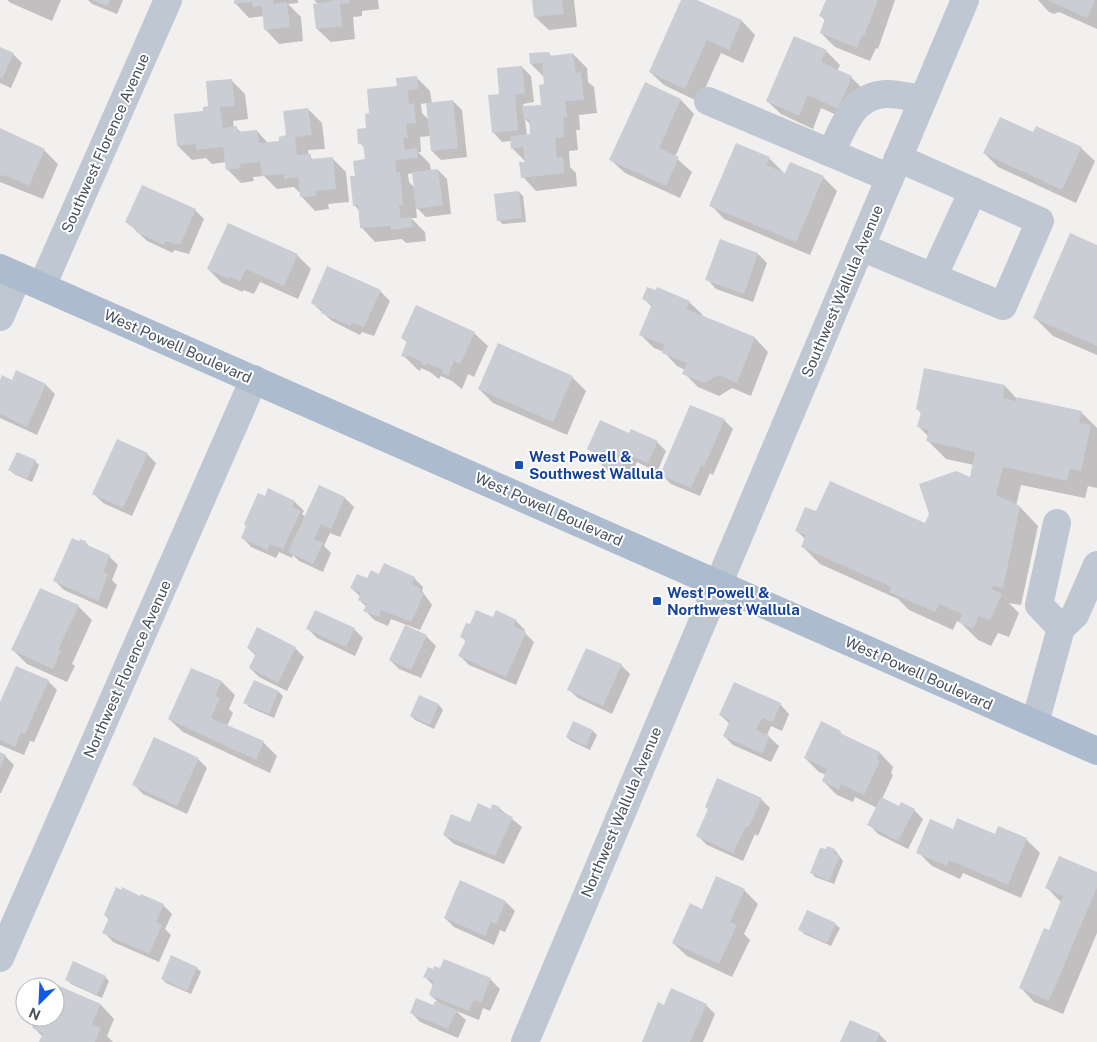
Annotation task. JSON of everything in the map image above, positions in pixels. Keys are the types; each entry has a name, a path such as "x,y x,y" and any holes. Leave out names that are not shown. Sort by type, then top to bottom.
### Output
{"main road":[{"name":"West Powell Boulevard","path":"20,277 1097,751"}],"street":[{"name":"Southwest Florence Avenue","path":"0,317 168,0"},
{"name":"Southwest Wallula Avenue","path":"718,583 965,0"},
{"path":"831,153 850,113 868,97 886,94 923,100"},
{"path":"708,101 831,153 894,168 973,191 1040,221 1003,306 860,247"},
{"path":"933,277 973,191"},
{"name":"Northwest Florence Avenue","path":"0,958 254,379"},
{"path":"1057,523 1039,605 1060,628"},
{"path":"1035,723 1060,628 1075,615 1097,565"},
{"name":"Northwest Wallula Avenue","path":"525,1042 718,583"}],"building":[{"path":"93,0 110,0 107,6"},
{"path":"234,0 273,0 273,4 287,2 290,27 264,30 262,6 253,7 252,2 234,4"},
{"path":"332,0 349,0 349,3 340,4 342,26 316,29 313,4"},
{"path":"532,0 562,0 564,14 534,17"},
{"path":"681,0 697,0 742,20 729,50 707,40 685,89 649,72"},
{"path":"826,0 878,0 864,36 862,35 857,48 820,33 825,18 819,16"},
{"path":"1047,0 1095,0 1087,18"},
{"path":"794,36 827,50 821,62 852,76 838,109 808,95 799,116 766,101"},
{"path":"0,47 14,53 2,79 0,78"},
{"path":"549,52 550,56 573,53 576,73 581,72 584,100 565,101 567,117 563,117 564,137 555,138 557,158 563,157 564,173 521,178 519,162 525,162 523,147 511,149 510,136 530,134 529,119 524,119 522,106 541,105 539,85 544,84 542,63 530,64 529,53"},
{"path":"522,66 525,93 515,95 518,130 492,133 488,95 499,94 497,68"},
{"path":"417,76 418,89 408,90 409,104 414,103 416,123 406,124 408,138 403,138 405,150 417,148 418,158 395,160 396,172 400,172 403,205 399,205 401,218 411,217 413,227 391,230 391,226 360,228 358,205 353,206 350,176 355,176 353,161 365,159 363,143 358,144 357,129 366,128 365,114 369,113 367,89 397,86 396,78"},
{"path":"232,79 235,106 220,107 223,128 237,126 237,132 257,130 259,143 279,141 279,137 286,135 283,111 308,108 312,135 295,137 297,155 311,154 311,159 333,157 336,189 315,191 316,196 300,197 298,177 284,179 284,174 262,176 260,162 240,164 241,168 226,170 223,147 196,150 196,144 177,146 174,114 203,111 203,107 208,106 206,81"},
{"path":"645,82 681,99 659,148 679,157 666,186 609,160"},
{"path":"453,100 458,148 431,151 426,103"},
{"path":"1000,117 1033,132 1036,126 1082,147 1062,190 983,153"},
{"path":"0,128 45,149 29,186 5,175 4,177 0,175"},
{"path":"736,143 770,157 766,165 785,173 790,162 824,176 796,242 709,206"},
{"path":"438,169 443,205 416,209 412,172"},
{"path":"142,185 196,209 180,245 165,241 164,245 136,232 137,230 125,222"},
{"path":"519,191 522,218 497,221 494,194"},
{"path":"228,223 298,254 284,286 246,269 240,281 230,277 229,279 207,269"},
{"path":"1070,233 1097,245 1097,346 1033,318"},
{"path":"720,239 758,253 744,294 705,280"},
{"path":"327,266 381,290 364,327 352,323 351,326 321,313 322,310 311,303"},
{"path":"647,287 656,290 657,287 690,301 686,309 755,337 737,383 718,375 704,383 682,374 687,363 662,353 665,345 639,335 652,304 642,299"},
{"path":"416,305 475,332 460,364 454,361 448,376 442,373 443,370 427,363 426,366 421,364 423,362 407,355 406,358 401,356 407,341 401,338"},
{"path":"498,343 573,376 553,422 478,389"},
{"path":"924,368 1005,385 1003,398 1016,401 1017,397 1082,411 1079,423 1091,425 1081,471 1070,469 1067,481 1003,467 996,495 1020,506 1003,588 993,586 992,589 1002,594 990,620 979,616 973,629 959,622 962,614 939,604 935,612 889,592 891,587 801,547 806,535 795,531 805,507 816,511 830,481 925,523 929,514 919,484 956,471 970,477 975,452 926,441 929,430 917,427 921,412 916,409"},
{"path":"16,370 46,384 27,427 0,414 0,380 2,375 12,380"},
{"path":"690,405 725,419 704,467 701,465 691,488 660,475"},
{"path":"600,420 629,433 631,429 658,441 648,463 627,454 620,472 598,462 601,456 587,449"},
{"path":"117,439 148,453 123,508 92,494"},
{"path":"17,452 36,460 27,479 8,470"},
{"path":"319,485 345,497 331,529 321,524 314,539 323,543 313,564 288,552"},
{"path":"268,488 295,501 292,507 301,511 283,549 270,544 267,550 241,538 246,526 244,524 258,493 265,496"},
{"path":"72,538 86,541 85,544 110,555 103,572 108,574 98,601 53,581"},
{"path":"384,563 415,577 412,584 421,589 420,592 424,594 411,622 381,610 379,617 363,611 367,604 358,600 361,593 350,588 357,574 367,578 371,570 379,574"},
{"path":"40,588 79,605 58,650 61,651 53,669 11,650"},
{"path":"315,610 355,628 346,647 306,629"},
{"path":"476,610 493,617 496,610 517,620 513,626 526,632 506,677 458,656 466,640 460,637 466,623 470,624"},
{"path":"405,625 427,635 411,670 389,660"},
{"path":"257,627 296,647 278,683 249,668 256,653 247,648"},
{"path":"586,648 622,664 603,706 567,690"},
{"path":"16,666 49,680 25,734 21,732 15,747 0,740 0,702"},
{"path":"191,668 222,681 215,696 220,698 211,718 264,741 256,760 168,719"},
{"path":"254,680 279,691 269,714 243,703"},
{"path":"734,682 781,703 773,722 762,718 756,730 770,736 762,754 723,736 730,720 719,715"},
{"path":"419,695 439,704 430,725 410,716"},
{"path":"573,721 593,730 586,746 566,737"},
{"path":"821,721 841,731 840,733 880,752 877,759 880,761 864,795 841,784 839,790 822,781 827,769 804,758"},
{"path":"154,737 199,758 177,806 132,785"},
{"path":"0,752 6,755 0,768"},
{"path":"717,778 762,798 748,828 746,826 733,853 696,836 708,809 705,807"},
{"path":"881,797 899,806 901,802 915,809 898,841 867,825"},
{"path":"478,803 491,809 492,804 500,807 498,810 513,817 495,856 443,835 451,814 470,822"},
{"path":"957,818 995,834 998,826 1027,838 1008,885 949,860 947,866 916,853 930,819 953,829"},
{"path":"827,846 835,849 834,853 840,856 829,881 810,873 820,848 826,849"},
{"path":"1059,856 1097,872 1097,887 1049,1001 1019,988 1044,928 1049,930 1063,896 1045,888"},
{"path":"716,876 745,889 730,922 737,925 719,964 672,943 690,903 702,909"},
{"path":"460,880 506,901 496,924 491,922 485,936 444,918"},
{"path":"116,887 121,890 122,887 140,896 141,894 164,904 156,922 162,925 149,954 102,933 109,918 104,915"},
{"path":"807,910 836,923 827,943 798,930"},
{"path":"171,955 197,967 187,991 161,979"},
{"path":"444,959 491,978 481,1003 474,1000 469,1011 429,995 434,981 423,977 428,967 433,969 434,966 440,968"},
{"path":"73,961 106,976 97,995 65,980"},
{"path":"65,988 101,1004 92,1024 101,1028 95,1042 39,1042 43,1033 32,1028 65,1027"},
{"path":"671,988 707,1004 690,1042 642,1042 658,1002 664,1005"},
{"path":"416,998 433,1005 435,1001 457,1010 448,1029 410,1013"},
{"path":"850,1020 880,1033 876,1042 840,1042"}],"place":[{"name":"West Powell & Southwest Wallula","path":"519,465"},
{"name":"West Powell & Northwest Wallula","path":"657,601"}]}
